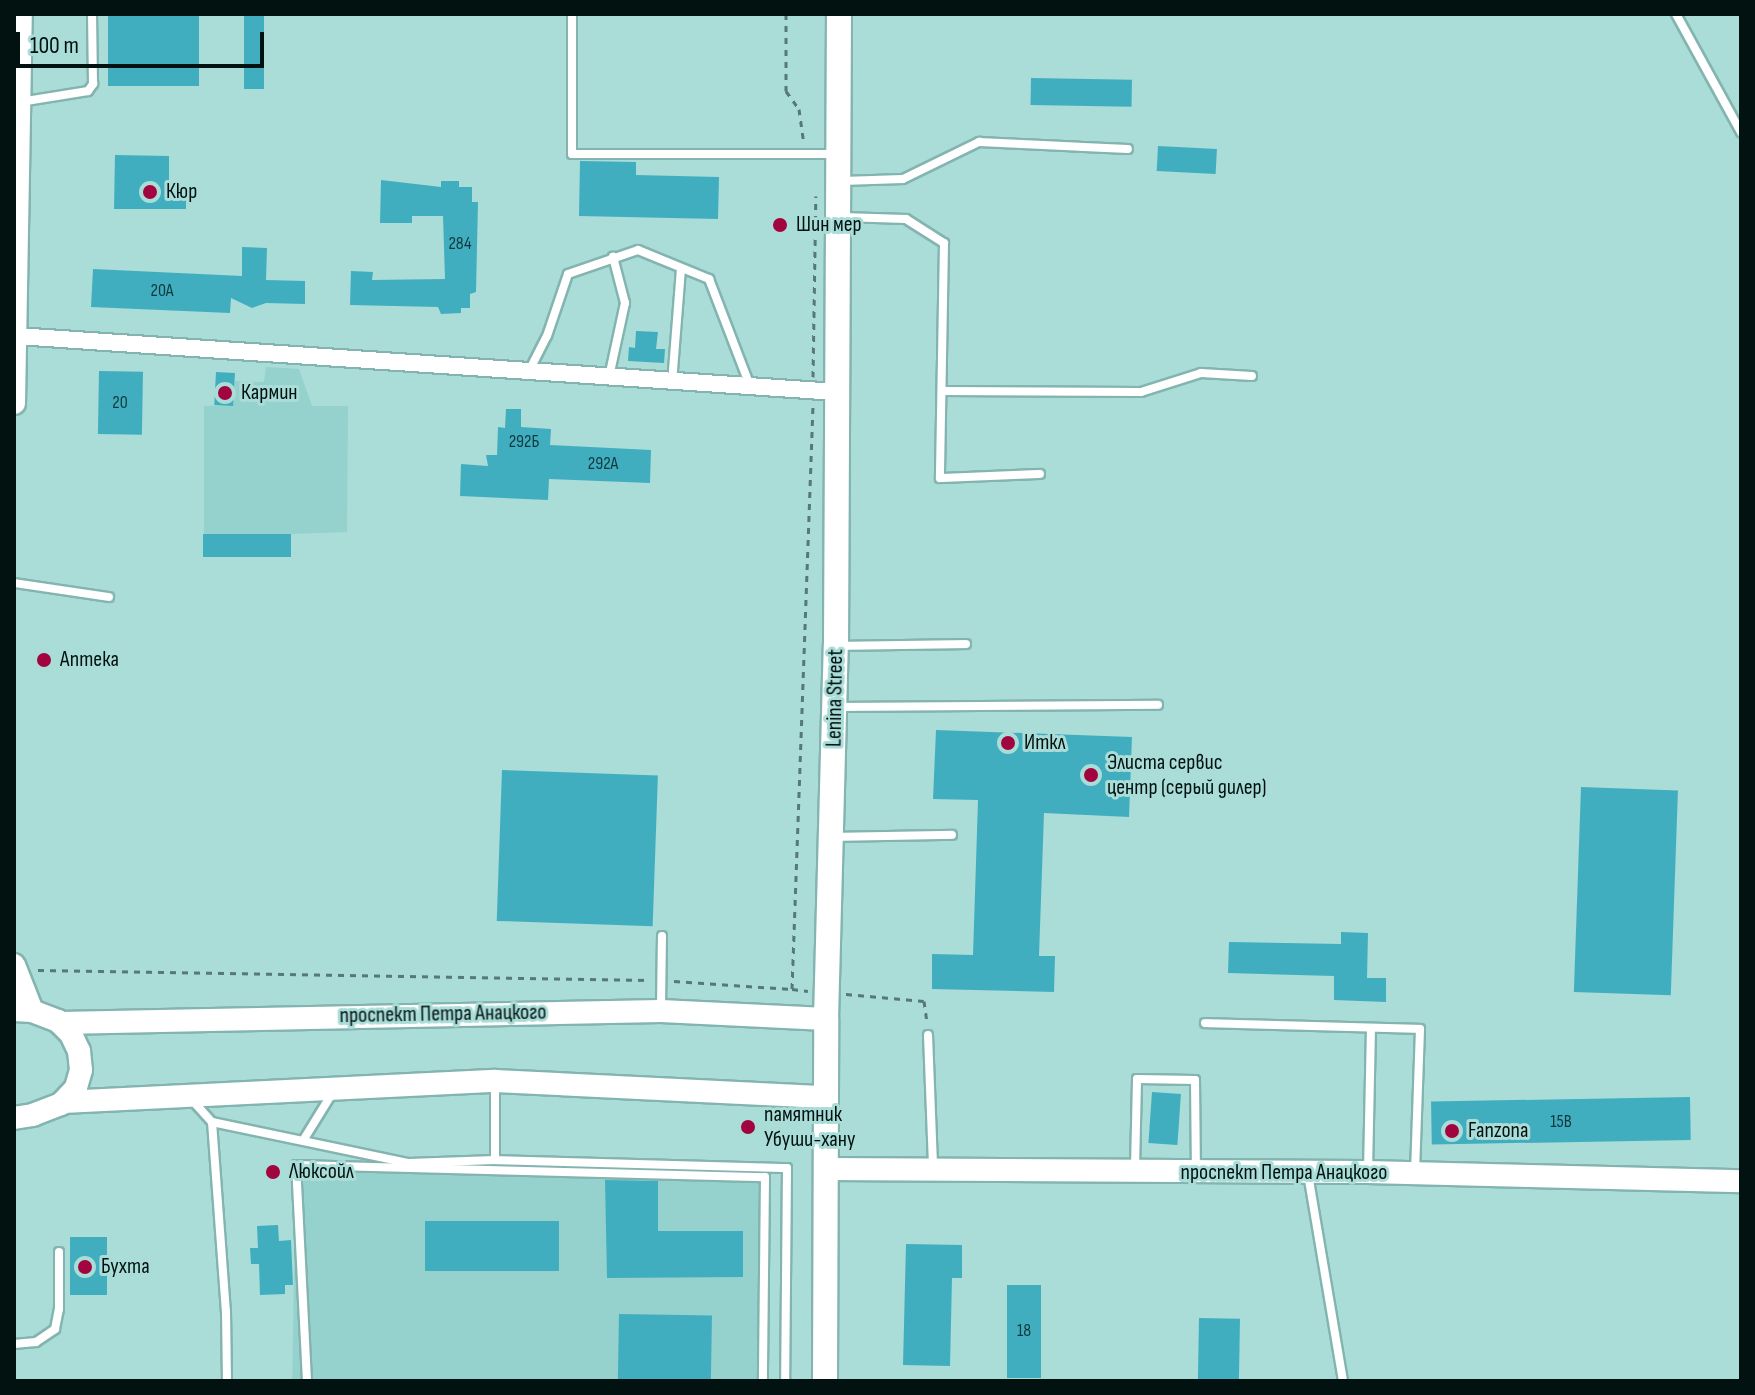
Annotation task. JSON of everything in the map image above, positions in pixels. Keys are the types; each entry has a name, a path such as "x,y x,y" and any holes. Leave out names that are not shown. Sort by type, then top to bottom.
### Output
{"main road":[{"path":"14,403 21,14"},
{"name":"Lenina Street","path":"825,1381 826,1019 836,646 825,392 838,217 827,186 838,154 839,14"},
{"path":"15,967 23,1010 60,1023 71,1034 79,1051 81,1070 76,1088 63,1102"},
{"name":"проспект Петра Анацкого","path":"60,1023 661,1011 826,1019"},
{"path":"14,1140 21,1117 63,1102 187,1094 495,1081 825,1097"},
{"name":"проспект Петра Анацкого","path":"826,1169 1368,1172 1741,1181"}],"street":[{"path":"17,336 527,374 825,392"}],"lane":[{"path":"20,103 88,91 93,84 92,14"},
{"path":"572,14 572,154 838,154"},
{"path":"1676,14 1741,132"},
{"path":"827,186 903,179 979,142 1128,149"},
{"path":"838,217 906,219 944,243 940,478 1040,474"},
{"path":"527,374 547,336 568,274 638,250 709,279 750,387"},
{"path":"609,379 625,303 613,257"},
{"path":"672,383 681,269"},
{"path":"942,391 1141,392 1201,373 1252,376"},
{"path":"14,583 109,597"},
{"path":"836,646 966,644"},
{"path":"835,707 1158,705"},
{"path":"832,837 952,835"},
{"path":"661,1011 662,936"},
{"path":"1205,1023 1420,1029 1414,1175"},
{"path":"1368,1172 1371,1028"},
{"path":"928,1035 933,1170"},
{"path":"1135,1173 1137,1079 1195,1080 1196,1173"},
{"path":"495,1081 495,1160"},
{"path":"304,1139 336,1087"},
{"path":"187,1094 212,1122 226,1311 227,1381"},
{"path":"212,1122 409,1163 495,1160 787,1168 785,1381"},
{"path":"307,1381 296,1165 765,1177 763,1381"},
{"path":"1308,1173 1343,1381"},
{"path":"14,1344 36,1342 55,1329 59,1309 59,1252"}],"path":[{"path":"786,14 786,91 799,109 800,132 808,155"},
{"path":"792,989 825,392 827,186"},
{"path":"15,967 661,980 809,991"},
{"path":"846,994 924,1001 928,1035"}],"shaded area":[{"path":"266,367 299,369 312,406 348,406 347,532 291,534 291,556 204,557 204,406 234,405 235,381 264,382"},
{"path":"296,1165 765,1173 761,1381 292,1381"}],"building":[{"path":"108,14 199,14 199,86 108,86"},
{"path":"244,14 264,14 264,89 244,89"},
{"path":"1031,78 1132,80 1132,107 1031,105"},
{"path":"1158,146 1217,149 1216,174 1157,171"},
{"name":"Кюр","path":"115,155 169,156 169,192 186,192 186,209 114,209"},
{"path":"580,161 636,162 636,175 719,177 718,219 579,216"},
{"path":"381,180 441,187 441,181 459,181 459,187 472,187 472,202 478,202 476,292 470,294 470,308 461,308 461,313 441,314 438,307 350,305 351,271 373,272 372,280 445,279 443,216 412,216 412,223 380,223"},
{"path":"242,247 267,248 266,280 305,281 305,304 266,303 252,308 231,298 230,313 91,307 93,269 242,276"},
{"path":"636,331 658,332 656,349 665,349 664,363 628,361 629,347 635,348"},
{"path":"99,371 143,372 142,435 98,434"},
{"name":"Кармин","path":"216,372 235,373 233,406 214,405"},
{"path":"506,409 521,409 521,427 551,429 550,445 651,450 650,483 549,479 548,500 460,496 461,464 488,466 486,455 497,455 498,427 505,428"},
{"path":"203,534 291,534 291,557 203,557"},
{"path":"936,730 1132,737 1129,817 1044,813 1039,956 1055,956 1054,992 932,989 932,954 973,955 978,800 933,799"},
{"path":"502,770 658,775 653,926 497,921"},
{"path":"1581,787 1678,790 1671,995 1574,992"},
{"path":"1341,932 1368,933 1367,978 1386,978 1386,1002 1334,1000 1334,976 1228,973 1229,942 1341,944"},
{"path":"1152,1092 1181,1094 1177,1145 1148,1143"},
{"path":"1690,1097 1691,1140 1432,1145 1431,1102"},
{"path":"605,1180 658,1181 658,1231 743,1231 743,1277 607,1278"},
{"path":"425,1221 559,1221 559,1271 425,1271"},
{"path":"278,1225 279,1241 291,1240 293,1285 285,1285 285,1294 260,1295 259,1264 251,1264 250,1248 258,1248 257,1226"},
{"path":"70,1237 107,1237 107,1295 70,1295"},
{"path":"906,1244 962,1245 962,1278 952,1278 950,1366 903,1365"},
{"path":"1007,1285 1041,1285 1041,1378 1007,1378"},
{"path":"619,1314 712,1316 711,1381 618,1381"},
{"path":"1199,1318 1240,1319 1239,1381 1198,1381"}],"place":[{"name":"Кюр","path":"150,192"},
{"name":"Шин мер","path":"780,225"},
{"name":"Кармин","path":"225,393"},
{"name":"Аптека","path":"44,660"},
{"name":"Иткл","path":"1008,743"},
{"name":"Элиста сервис центр (серый дилер)","path":"1091,775"},
{"name":"памятник Убуши-хану","path":"748,1127"},
{"name":"Fanzona","path":"1452,1131"},
{"name":"Люксойл","path":"273,1172"},
{"name":"Бухта","path":"85,1267"}]}
